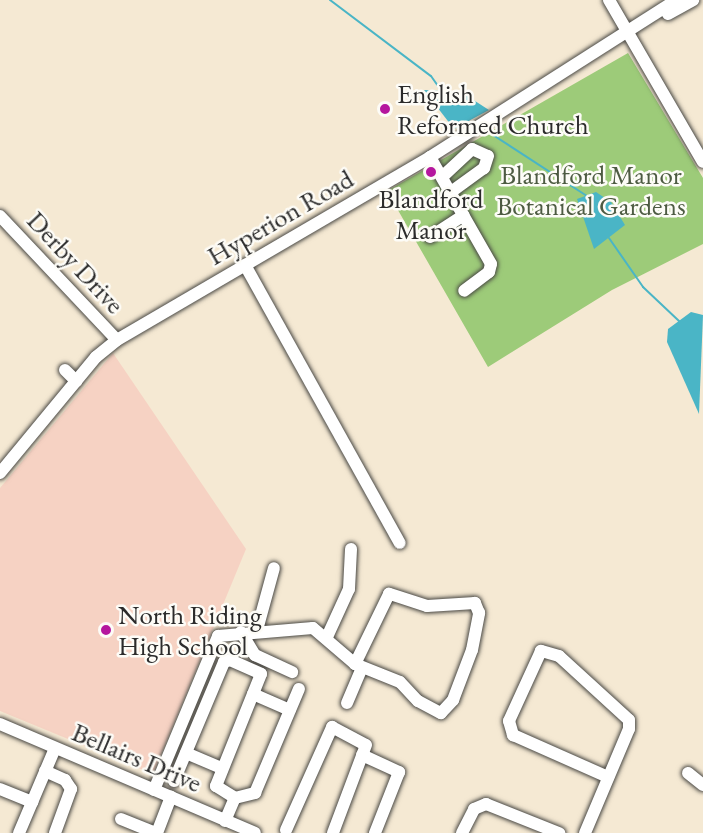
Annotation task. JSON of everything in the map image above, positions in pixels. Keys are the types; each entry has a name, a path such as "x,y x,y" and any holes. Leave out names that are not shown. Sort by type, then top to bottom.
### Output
{"street":[{"path":"609,0 703,162"},
{"name":"Hyperion Road","path":"0,473 76,381 117,340 430,157 676,0"},
{"name":"Hyperion Road","path":"627,32 693,0"},
{"path":"442,177 472,149 488,156 484,168 451,192"},
{"path":"430,157 491,264 489,272 464,291"},
{"path":"429,237 464,215"},
{"name":"Derby Drive","path":"0,216 117,340"},
{"path":"245,265 400,543"},
{"path":"65,370 76,381"},
{"path":"327,637 349,589 351,549"},
{"path":"257,630 274,568"},
{"path":"154,790 213,641 241,632 313,628 327,637 359,666 400,682 434,710 447,710 471,650 479,613 475,603 427,606 389,594 359,666 347,703"},
{"path":"241,632 255,655 292,672"},
{"path":"585,833 608,777 629,720 559,656 541,651 509,721 513,735 608,777"},
{"path":"174,781 225,661 260,673 216,788 235,798 255,793 299,689"},
{"path":"253,694 290,710"},
{"name":"Bellairs Drive","path":"0,724 255,833"},
{"path":"286,830 329,728 365,741 333,833"},
{"path":"19,833 55,748"},
{"path":"186,753 222,768"},
{"path":"362,755 399,772 375,833"},
{"path":"45,771 65,780 70,789 55,833"},
{"path":"688,773 703,785"},
{"path":"0,789 32,801"},
{"path":"121,819 156,833 171,797"},
{"path":"225,821 235,798"},
{"path":"462,833 474,809 486,804 559,833"}],"shaded area":[{"name":"North Riding High School","path":"113,353 246,549 153,774 0,711 0,488"}],"green space":[{"name":"Blandford Manor Botanical Gardens","path":"628,53 703,178 703,244 612,290 488,367 387,191"}],"water":[{"path":"424,90 461,92 489,110 454,129"},
{"path":"596,192 611,202 625,225 594,249 577,199"},
{"path":"691,312 703,315 699,414 667,342 668,329"}],"waterway":[{"path":"330,0 431,76 443,93"},
{"path":"493,135 587,196"},
{"path":"609,238 643,287 680,322"}],"place":[{"name":"English Reformed Church","path":"385,109"},
{"name":"Blandford Manor","path":"431,172"},
{"name":"North Riding High School","path":"106,630"}]}
